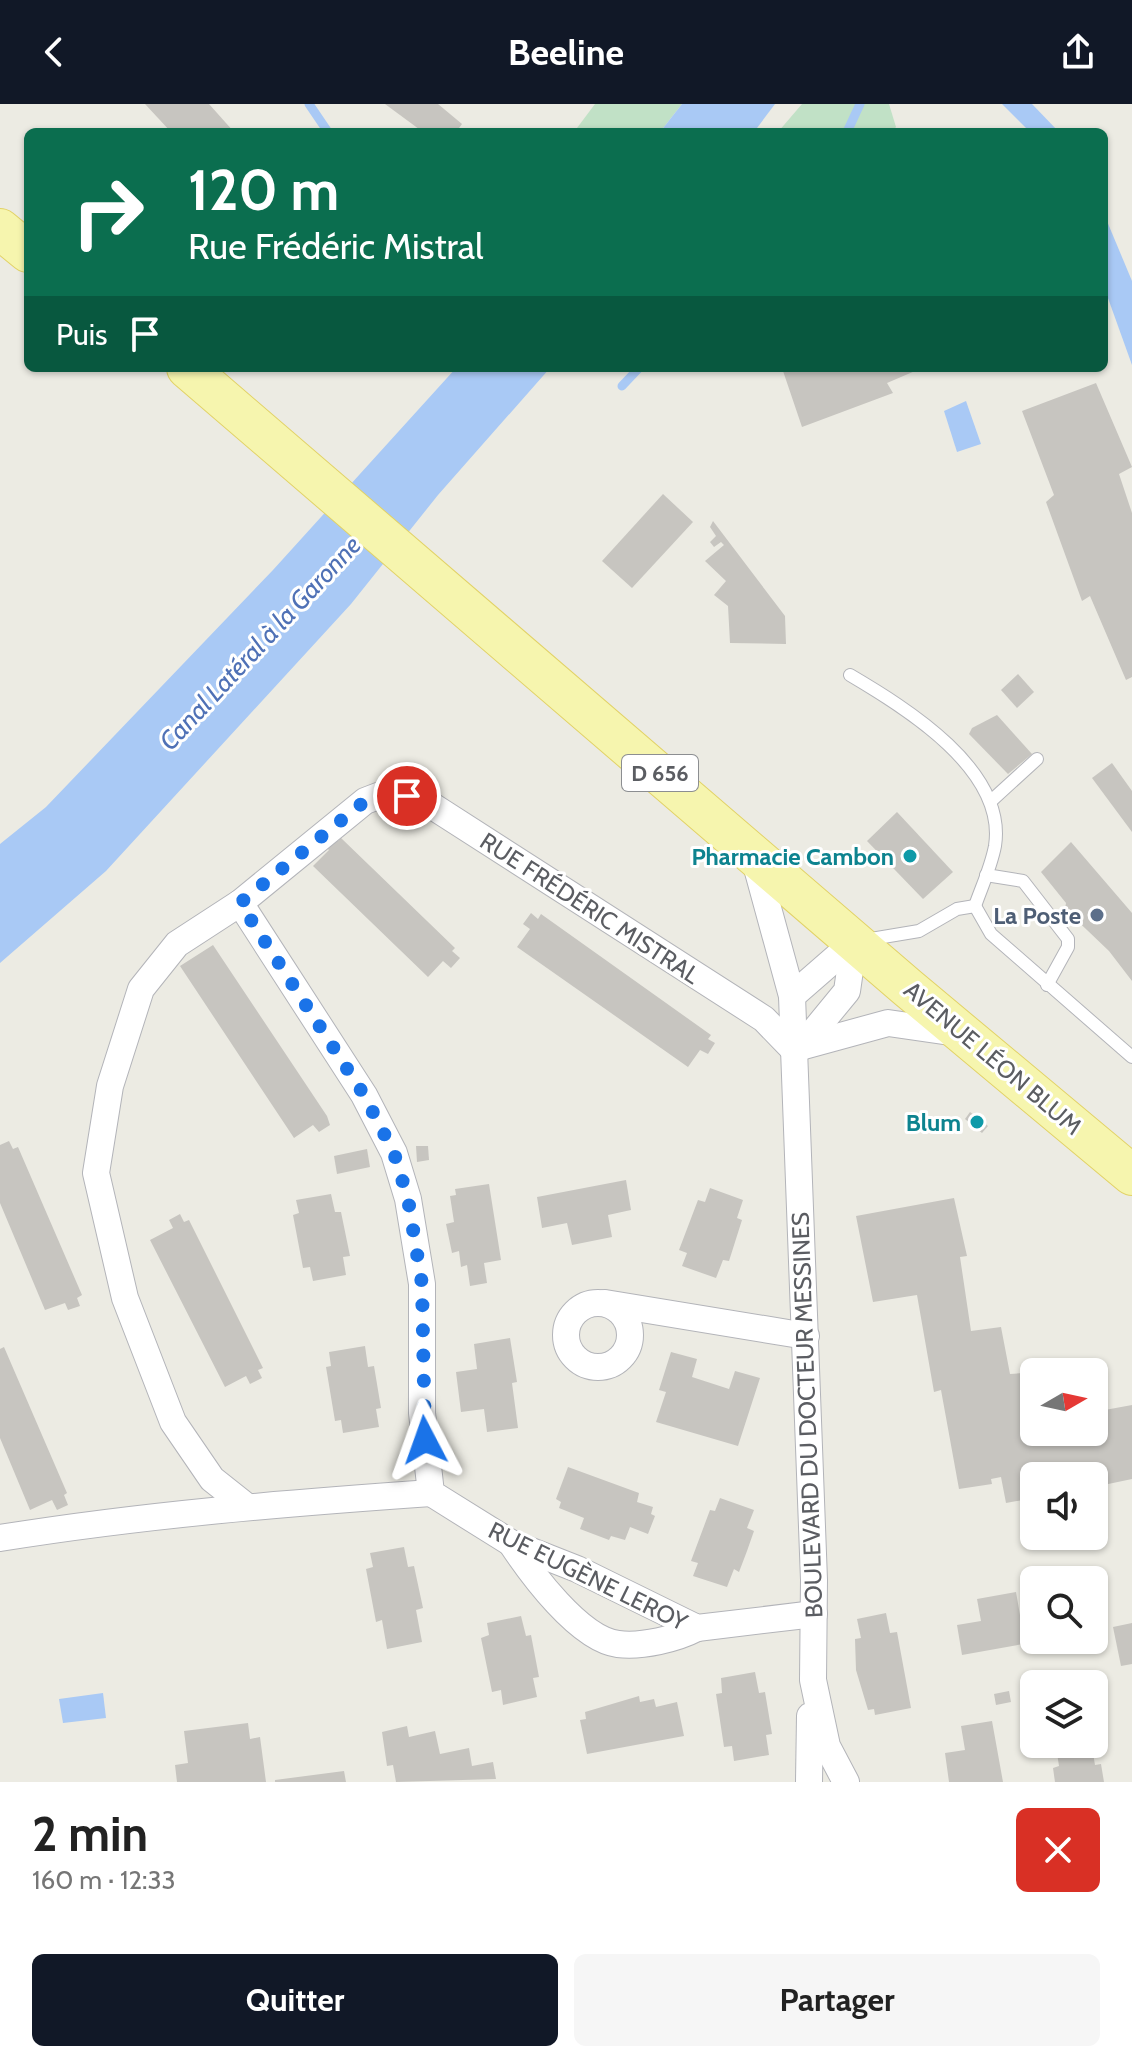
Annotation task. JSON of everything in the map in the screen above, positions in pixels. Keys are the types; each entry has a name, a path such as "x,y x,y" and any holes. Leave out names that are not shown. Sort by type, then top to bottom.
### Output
{"main road":[{"path":"0,229 24,249"},
{"name":"AVENUE LÉON BLUM","path":"192,372 854,942 1132,1175"}],"street":[{"name":"RUE FRÉDÉRIC MISTRAL","path":"246,1506 212,1479 173,1422 125,1298 96,1173 110,1086 141,989 177,944 240,903 365,801 391,791 423,800 436,808 764,1019 797,1048"},
{"path":"752,853 792,996 797,1048"},
{"path":"0,1538 107,1521 246,1506 431,1493 422,1413 422,1284 408,1199 394,1153 364,1095 240,903"},
{"path":"792,996 854,942"},
{"path":"797,1048 847,991 854,942"},
{"path":"797,1048 888,1023 967,1034"},
{"name":"BOULEVARD DU DOCTEUR MESSINES","path":"797,1048 814,1614 813,1680 827,1746 846,1782"},
{"path":"605,1303 806,1336"},
{"name":"RUE EUGÈNE LEROY","path":"431,1493 511,1543 577,1569 697,1628 814,1614"},
{"path":"511,1543 536,1581 597,1637 618,1644 678,1637 697,1628"},
{"path":"809,1782 813,1680"}],"lane":[{"path":"850,675 901,705 933,732 980,780 991,801 995,844 975,906 991,934 1132,1057"},
{"path":"991,801 1037,759"},
{"path":"986,875 1023,881 1068,939 1068,947 1047,985"},
{"path":"854,942 919,931 957,909 975,906"}],"green space":[{"path":"595,104 682,104 663,128 577,128"},
{"path":"802,104 889,104 896,127 895,128 781,128"}],"water":[{"path":"682,104 775,104 757,128 663,128"},
{"path":"1002,104 1032,104 1055,128 1026,128"},
{"path":"1108,224 1132,281 1132,365 1108,298"},
{"name":"Canal Latéral à la Garonne","path":"452,372 546,372 438,495 351,604 106,871 0,963 0,844 46,807 273,570"},
{"path":"966,401 981,444 957,452 944,411"},
{"path":"103,1693 106,1718 63,1723 59,1699"}],"building":[{"path":"145,104 209,104 230,128 167,128"},
{"path":"385,104 438,104 462,124 459,128 418,128"},
{"path":"783,372 913,372 887,383 893,393 802,427"},
{"path":"1096,383 1132,467 1119,474 1132,513 1132,677 1126,680 1090,596 1082,601 1046,502 1054,495 1022,411"},
{"path":"663,494 693,522 632,588 602,561"},
{"path":"713,521 785,616 786,644 730,643 728,606 714,595 726,581 705,561 724,545 721,542 714,547 710,542 716,536 710,527"},
{"path":"1018,674 1034,692 1017,708 1001,690"},
{"path":"997,715 1032,754 1008,774 969,734 972,728"},
{"path":"1112,763 1132,791 1132,832 1092,778"},
{"name":"Pharmacie Cambon","path":"897,812 953,872 923,899 867,841"},
{"path":"331,834 338,841 341,838 455,948 452,951 460,958 451,968 443,961 428,977 313,866 329,850 324,845"},
{"path":"1071,842 1132,913 1132,981 1109,951 1065,909 1066,903 1041,872"},
{"path":"531,913 538,919 541,914 711,1035 708,1039 715,1043 708,1054 700,1050 688,1067 517,947 530,929 523,924"},
{"path":"213,945 327,1116 330,1125 319,1132 313,1125 294,1138 180,966"},
{"name":"Blum","path":"970,1112 988,1126 982,1133 965,1119"},
{"path":"9,1141 13,1149 18,1147 82,1295 77,1298 80,1306 68,1310 65,1303 45,1310 0,1203 0,1145"},
{"path":"416,1146 428,1146 429,1160 417,1162"},
{"path":"367,1149 370,1167 337,1174 334,1156"},
{"path":"626,1180 631,1210 608,1215 612,1237 572,1245 567,1223 542,1228 537,1197"},
{"path":"489,1184 501,1260 484,1263 487,1283 470,1286 467,1265 461,1267 459,1251 452,1253 446,1224 454,1222 450,1196 456,1195 455,1189"},
{"path":"710,1188 743,1200 737,1218 742,1220 729,1261 723,1260 716,1278 682,1266 687,1253 679,1250 698,1200 705,1202"},
{"path":"331,1194 335,1212 341,1212 350,1256 343,1257 346,1275 313,1281 310,1267 303,1268 293,1215 299,1213 296,1200"},
{"path":"954,1198 967,1256 960,1257 971,1331 1001,1327 1010,1374 1020,1373 1020,1446 1108,1446 1108,1409 1132,1405 1132,1479 1108,1484 1108,1462 1020,1462 1020,1500 1006,1503 1001,1477 991,1479 992,1484 959,1489 941,1390 934,1392 917,1295 873,1302 856,1216"},
{"path":"180,1214 184,1222 189,1220 263,1368 258,1370 262,1378 250,1384 246,1376 225,1387 150,1240 173,1228 169,1220"},
{"path":"510,1338 517,1382 512,1383 518,1428 487,1432 484,1409 461,1412 456,1372 477,1369 474,1344"},
{"path":"365,1346 368,1367 374,1366 381,1408 376,1409 379,1427 343,1433 341,1420 335,1421 326,1367 331,1366 329,1352"},
{"path":"4,1347 67,1493 64,1495 68,1505 57,1510 52,1500 30,1510 0,1438 0,1349"},
{"path":"671,1352 697,1359 692,1377 729,1389 735,1371 760,1378 738,1446 656,1422 666,1392 659,1390"},
{"path":"568,1467 639,1493 637,1502 653,1507 651,1514 655,1516 648,1534 630,1527 625,1540 611,1536 609,1540 580,1529 584,1518 559,1508 561,1502 556,1499"},
{"path":"720,1498 754,1510 747,1528 754,1531 747,1551 739,1572 734,1569 727,1587 693,1576 698,1563 691,1561 710,1510 715,1511"},
{"path":"404,1547 408,1567 414,1566 423,1608 416,1610 422,1642 387,1649 382,1620 376,1622 366,1569 373,1567 370,1553"},
{"path":"1016,1592 1020,1645 962,1655 957,1625 981,1621 977,1599"},
{"path":"886,1613 890,1633 897,1632 911,1708 875,1715 874,1709 868,1710 856,1670 855,1639 861,1638 857,1619"},
{"path":"521,1616 526,1636 531,1635 539,1677 533,1678 537,1697 503,1705 501,1690 492,1692 481,1638 489,1635 487,1623"},
{"path":"1132,1623 1132,1664 1121,1666 1113,1627"},
{"path":"755,1672 759,1693 765,1692 772,1734 766,1735 769,1755 734,1761 732,1746 724,1747 716,1694 722,1693 721,1678"},
{"path":"1009,1691 1011,1702 996,1705 994,1694"},
{"path":"639,1696 640,1702 654,1699 656,1707 677,1702 684,1736 587,1754 580,1720 586,1719 585,1712"},
{"path":"992,1721 1003,1782 949,1782 945,1753 965,1750 961,1726"},
{"path":"248,1723 250,1739 260,1737 266,1782 177,1782 175,1765 188,1763 184,1731"},
{"path":"407,1726 409,1737 435,1731 440,1754 469,1748 472,1766 493,1762 496,1779 396,1782 393,1765 387,1766 382,1732"},
{"path":"1058,1758 1094,1758 1095,1765 1101,1764 1104,1782 1055,1782 1053,1768 1059,1766"},
{"path":"344,1771 346,1782 275,1782 275,1780"}],"waterway":[{"path":"309,104 325,128"},
{"path":"849,128 860,104"},
{"path":"622,386 635,372"}],"place":[{"name":"Pharmacie Cambon","path":"910,856"},
{"name":"La Poste","path":"1097,915"},
{"name":"Blum","path":"977,1122"}],"route":[{"path":"407,796 391,791 365,801 240,903 364,1095 394,1153 408,1199 422,1284 422,1413 425,1440"}]}
